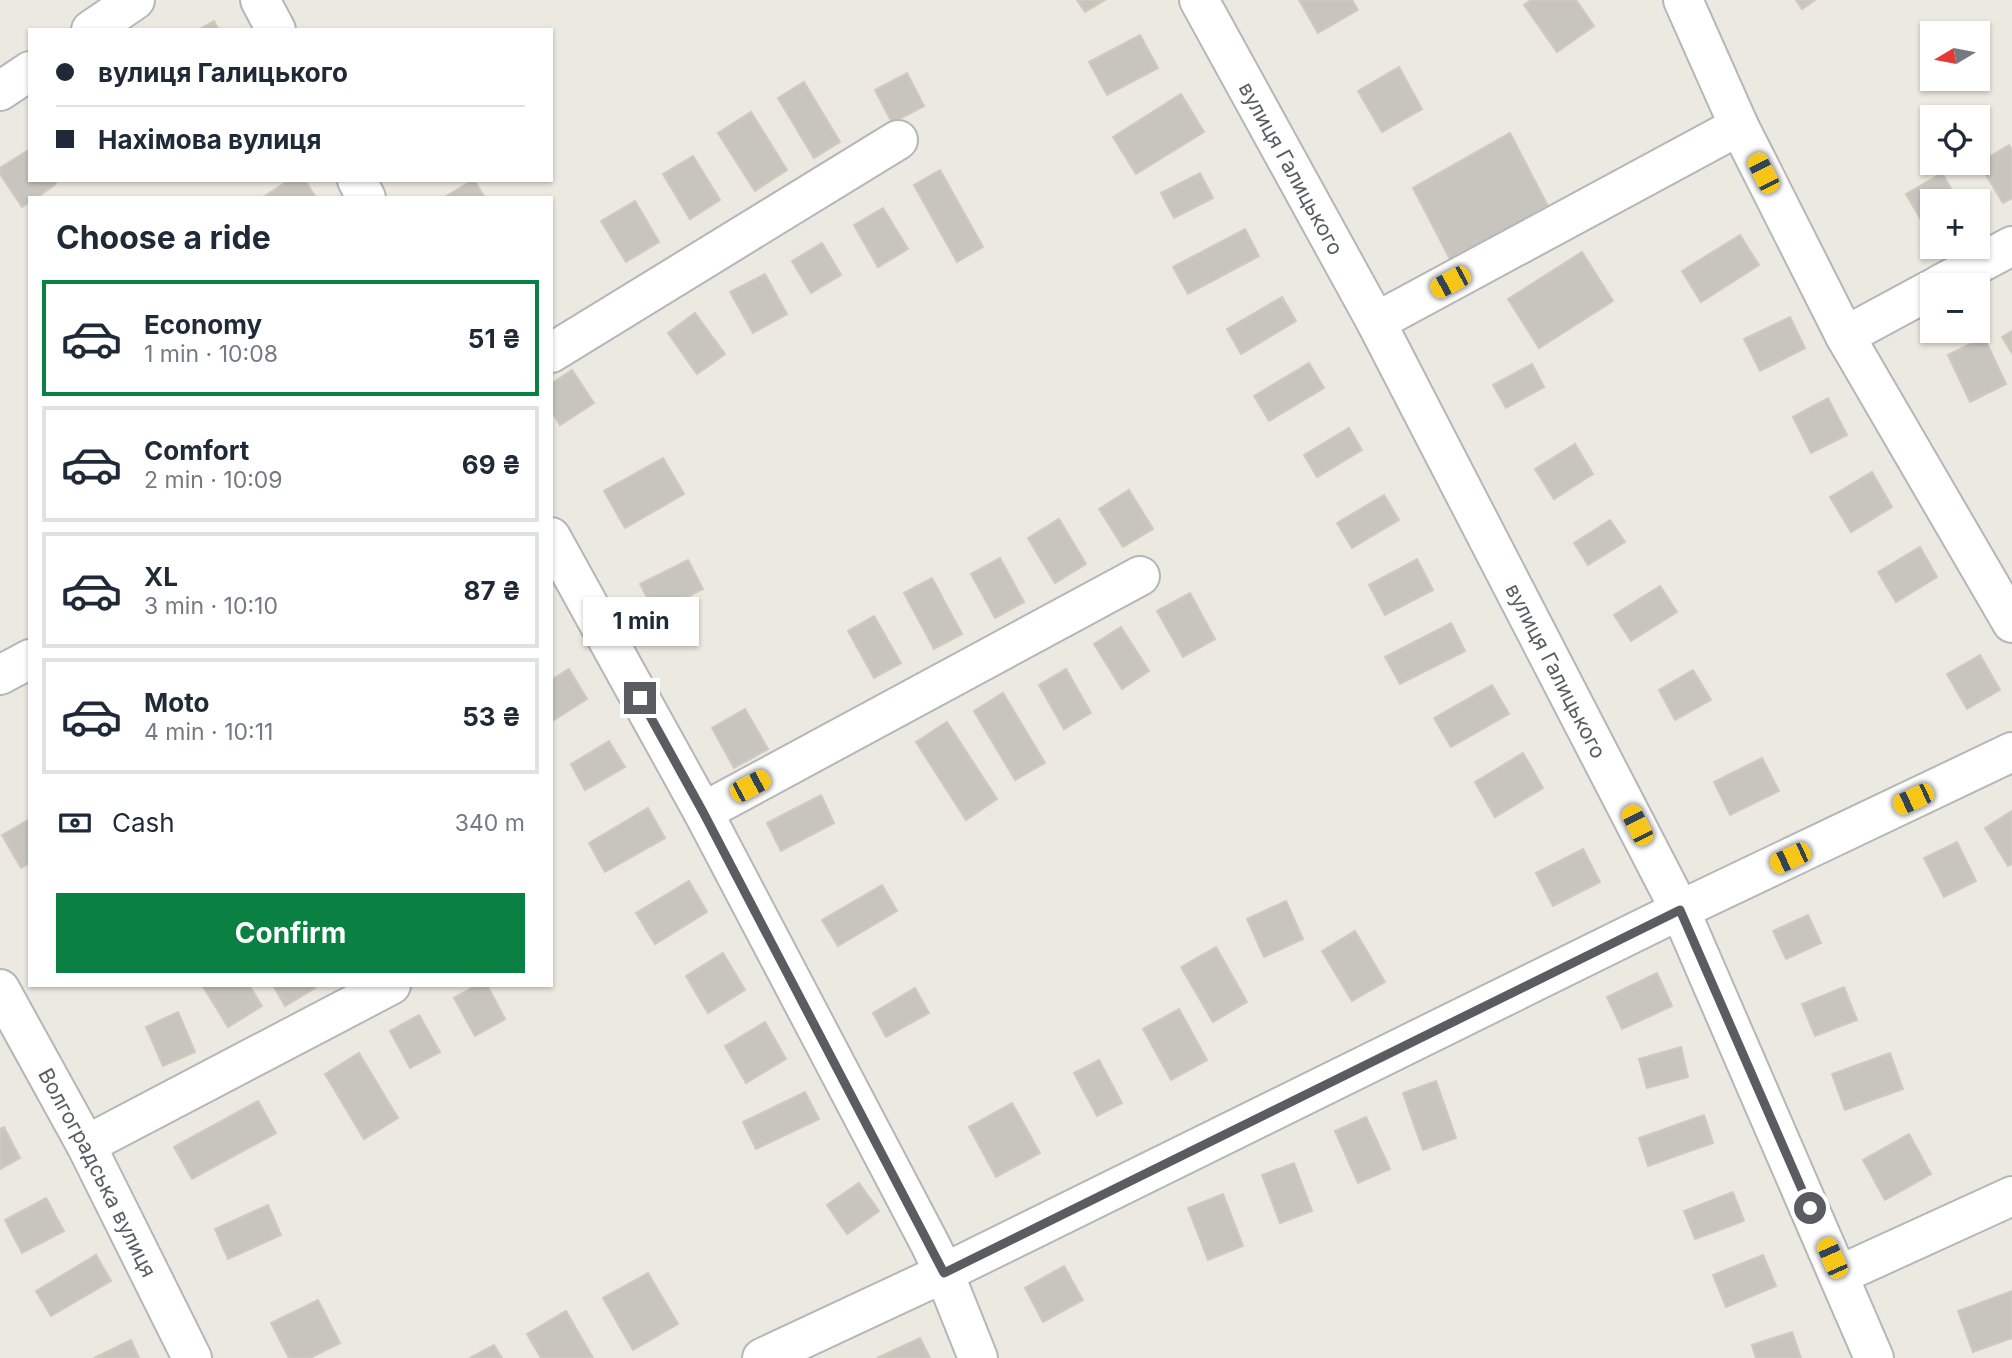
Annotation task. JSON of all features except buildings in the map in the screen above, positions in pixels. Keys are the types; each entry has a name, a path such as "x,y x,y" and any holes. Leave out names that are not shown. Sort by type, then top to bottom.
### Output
{"street":[{"path":"94,28 135,0"},
{"path":"260,0 275,28"},
{"name":"вулиця Галицького","path":"1199,0 1376,322 1680,910 1874,1358"},
{"path":"1683,0 1739,126 1845,335 2012,623"},
{"path":"0,91 28,72"},
{"path":"1376,322 1739,126"},
{"path":"553,352 898,140"},
{"path":"1961,273 2012,246"},
{"path":"1845,335 1920,295"},
{"path":"553,541 703,812 944,1273 978,1358"},
{"path":"703,812 1140,576"},
{"path":"0,675 28,660"},
{"path":"762,1358 944,1273 1680,910 2012,752"},
{"path":"86,1145 387,987"},
{"name":"Волгоградська вулиця","path":"0,989 86,1145 192,1358"},
{"path":"1839,1275 2012,1196"}],"route":[{"path":"640,698 703,812 944,1273 1680,910 1810,1208"}]}
